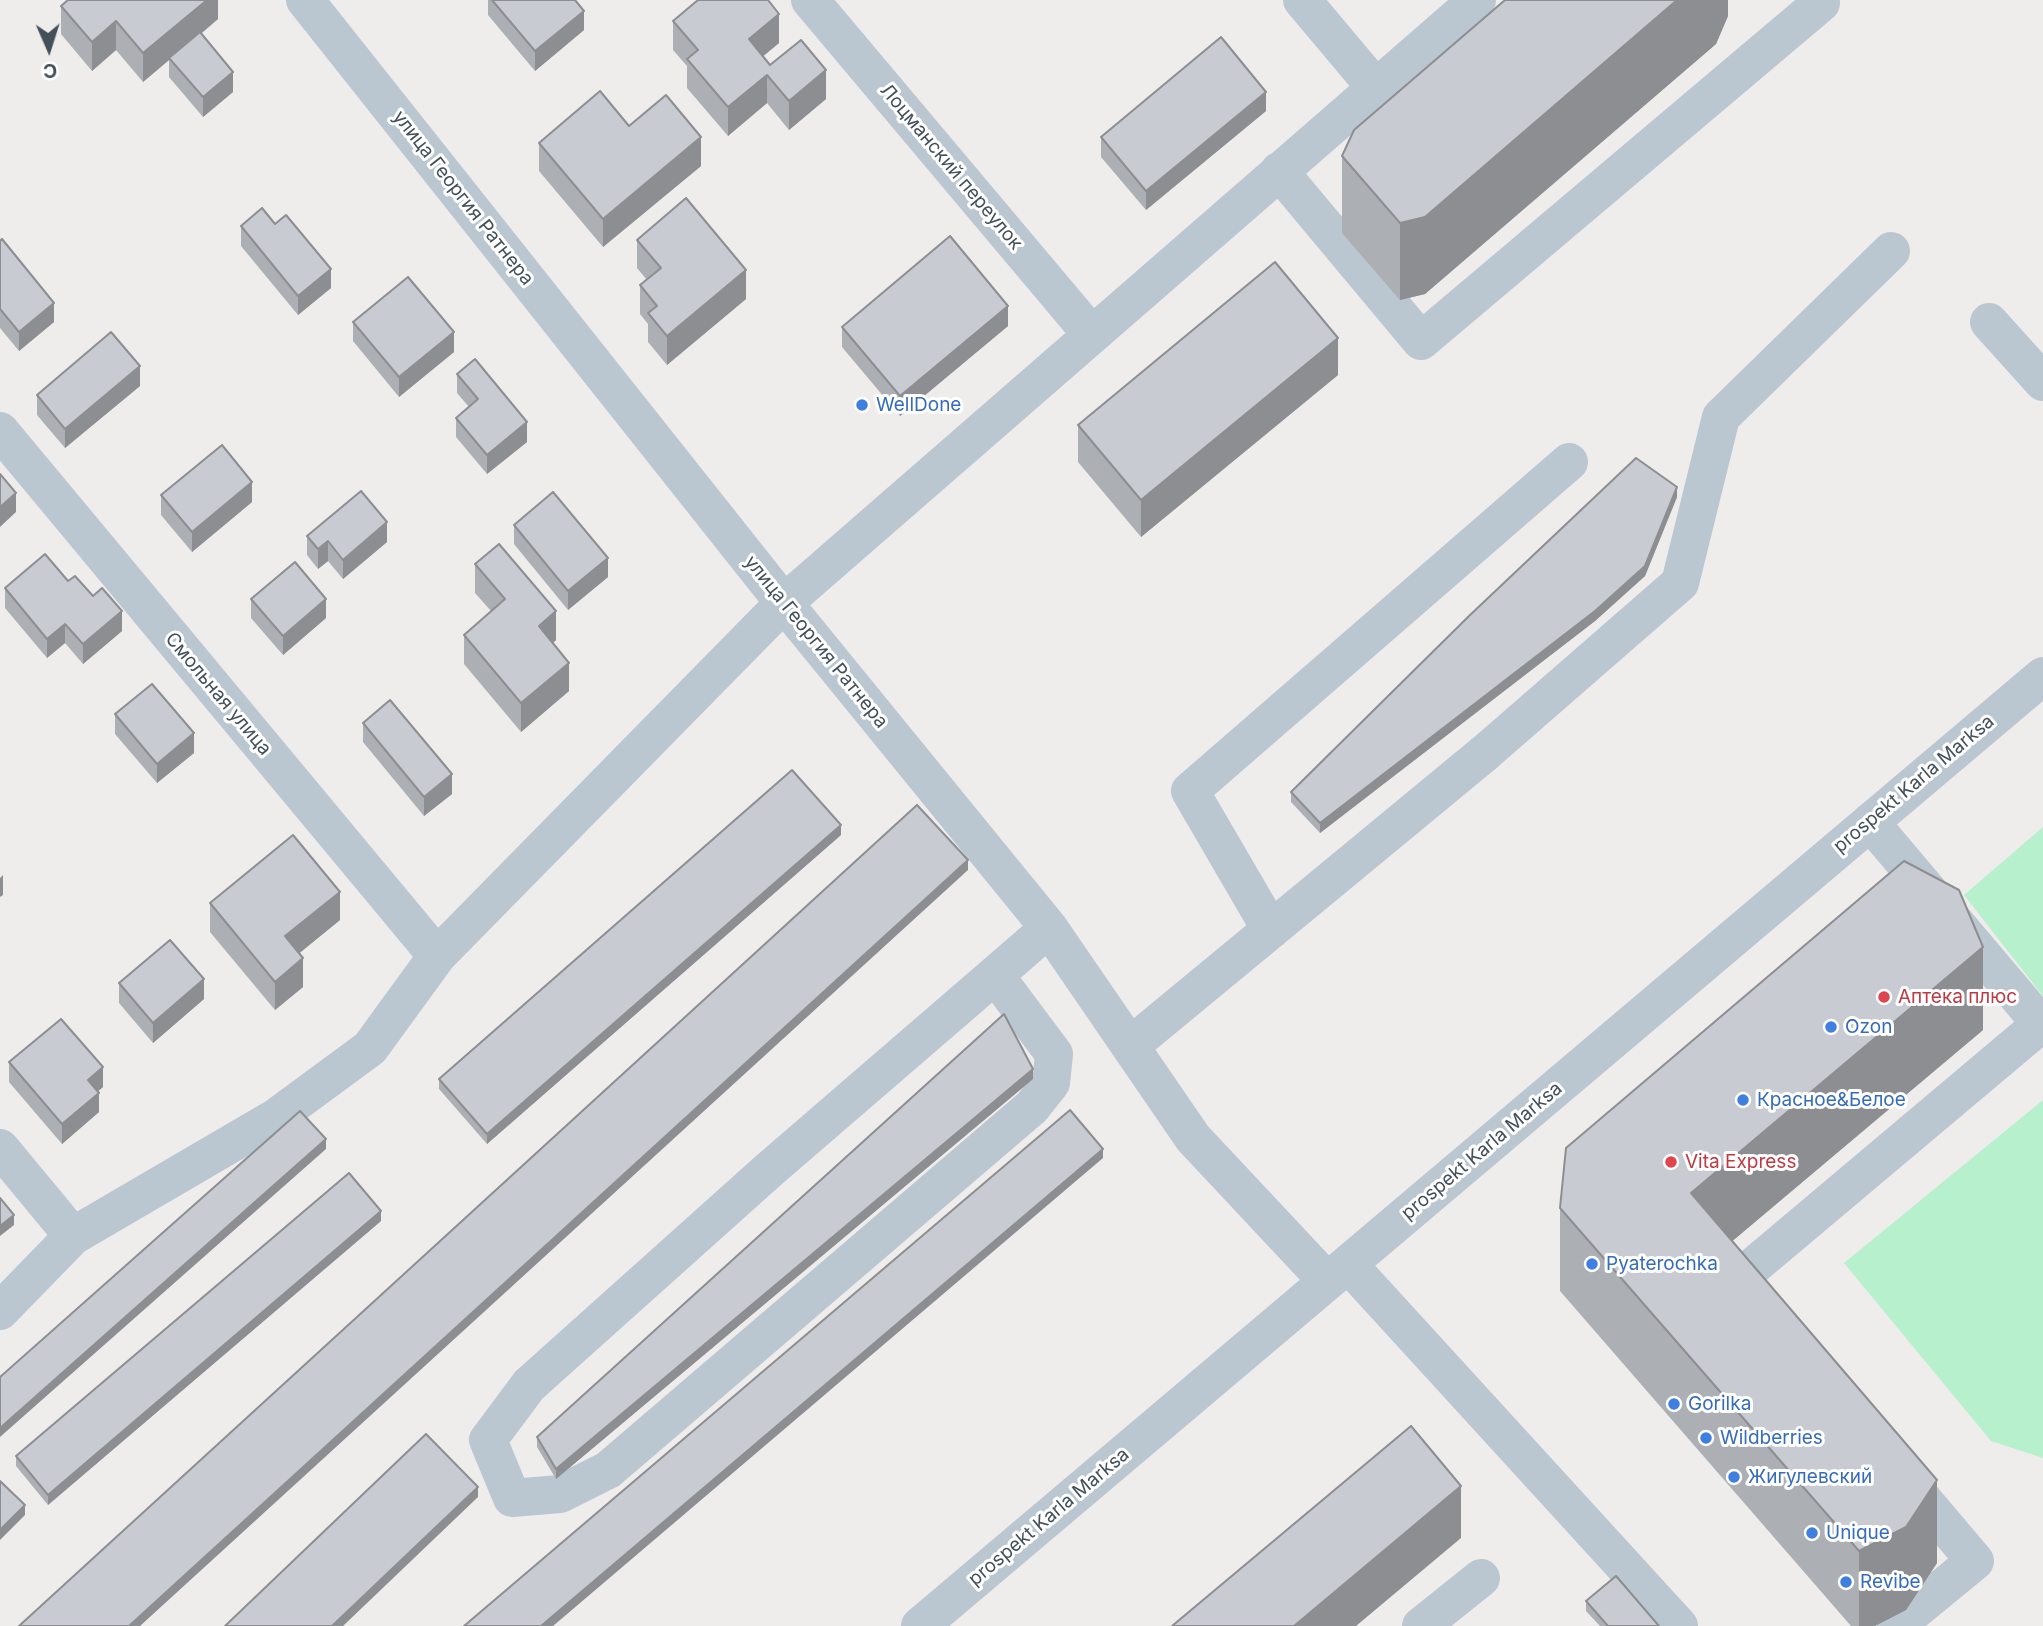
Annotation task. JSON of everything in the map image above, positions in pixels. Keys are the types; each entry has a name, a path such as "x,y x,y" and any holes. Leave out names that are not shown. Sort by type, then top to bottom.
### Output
{"street":[{"name":"улица Георгия Ратнера","path":"305,0 784,603 1049,929 1193,1138 1338,1273 1679,1626"},
{"name":"Лоцманский переулок","path":"810,0 1092,335"},
{"path":"1302,0 1376,88"},
{"path":"0,1311 73,1236 275,1118 370,1048 437,956 784,603 1477,0"},
{"path":"1279,171 1421,341 1821,4 1818,0"},
{"path":"1130,1046 1486,752 1680,583 1721,417 1891,251"},
{"path":"1989,322 2043,382"},
{"name":"Смольная улица","path":"0,431 437,956"},
{"path":"1271,930 1190,791 1569,462"},
{"name":"prospekt Karla Marksa","path":"920,1626 2043,676"},
{"path":"1781,1332 1737,1280 2041,1024 1870,822"},
{"path":"995,975 1055,1054 1051,1083 1032,1107 608,1470 560,1494 512,1498 488,1440 528,1385 769,1170 995,975 1049,929"},
{"path":"0,1148 73,1236"},
{"path":"1878,1447 1975,1561 1896,1626"},
{"path":"1421,1626 1481,1578"}],"green space":[{"path":"2043,827 2043,996 1964,895"},
{"path":"2043,1100 2043,1458 1991,1441 1844,1263"}],"building":[{"path":"68,0 207,0 143,53 116,21 92,42 61,6"},
{"path":"492,0 575,0 584,11 535,51"},
{"path":"698,0 768,0 779,14 749,39 770,65 801,40 826,70 789,101 767,75 728,107 687,59 698,50 673,21"},
{"path":"1505,0 1677,0 1425,217 1400,223 1342,156 1354,130"},
{"path":"200,32 233,72 203,97 169,58"},
{"path":"1221,37 1266,92 1146,191 1101,137"},
{"path":"600,91 629,126 666,95 701,137 603,219 539,143"},
{"path":"686,198 746,270 667,336 648,313 657,306 640,285 661,268 637,240"},
{"path":"262,208 275,224 286,215 331,269 298,296 241,226"},
{"path":"950,236 1008,306 900,396 842,327"},
{"path":"2,239 54,303 19,332 0,309"},
{"path":"1275,262 1338,338 1141,500 1078,425"},
{"path":"408,277 454,332 399,377 353,322"},
{"path":"111,332 140,366 65,429 37,395"},
{"path":"475,359 527,422 487,455 456,418 478,399 457,374"},
{"path":"222,445 252,482 192,532 161,495"},
{"path":"1636,458 1677,487 1645,566 1595,611 1320,823 1291,792 1469,616"},
{"path":"0,474 16,493 0,507"},
{"path":"361,491 387,522 343,560 328,541 318,549 307,536"},
{"path":"553,492 608,558 568,591 514,525"},
{"path":"499,544 556,611 539,626 569,663 521,703 464,635 505,599 475,564"},
{"path":"45,554 68,581 75,576 93,596 102,588 122,611 83,644 65,624 47,639 5,588"},
{"path":"295,562 326,599 283,636 251,599"},
{"path":"152,684 194,733 157,764 115,714"},
{"path":"390,700 452,774 424,797 363,723"},
{"path":"792,770 841,825 487,1134 439,1079"},
{"path":"917,805 968,860 129,1626 19,1626"},
{"path":"293,835 340,892 285,936 303,958 275,982 210,903"},
{"path":"1904,861 1959,890 1983,947 1691,1193 1937,1480 1906,1527 1859,1551 1560,1208 1566,1148"},
{"path":"170,940 204,979 153,1023 119,983"},
{"path":"1004,1014 1033,1069 556,1469 537,1437"},
{"path":"61,1019 103,1067 88,1080 99,1093 62,1124 9,1062"},
{"path":"1070,1110 1103,1149 541,1626 464,1626"},
{"path":"300,1111 326,1139 0,1428 0,1377"},
{"path":"349,1173 381,1211 48,1495 16,1456"},
{"path":"0,1198 14,1215 0,1226"},
{"path":"1411,1426 1461,1486 1294,1626 1172,1626"},
{"path":"426,1434 478,1487 332,1626 225,1626"},
{"path":"0,1481 25,1505 0,1530"},
{"path":"1616,1576 1659,1626 1608,1626 1586,1601"}],"place":[{"name":"WellDone","path":"862,405"},
{"name":"Аптека плюс","path":"1884,997"},
{"name":"Ozon","path":"1831,1027"},
{"name":"Красное&Белое","path":"1743,1100"},
{"name":"Vita Express","path":"1671,1162"},
{"name":"Pyaterochka","path":"1592,1264"},
{"name":"Gorilka","path":"1674,1404"},
{"name":"Wildberries","path":"1706,1438"},
{"name":"Жигулевский","path":"1734,1477"},
{"name":"Unique","path":"1812,1533"},
{"name":"Revibe","path":"1846,1582"}]}
